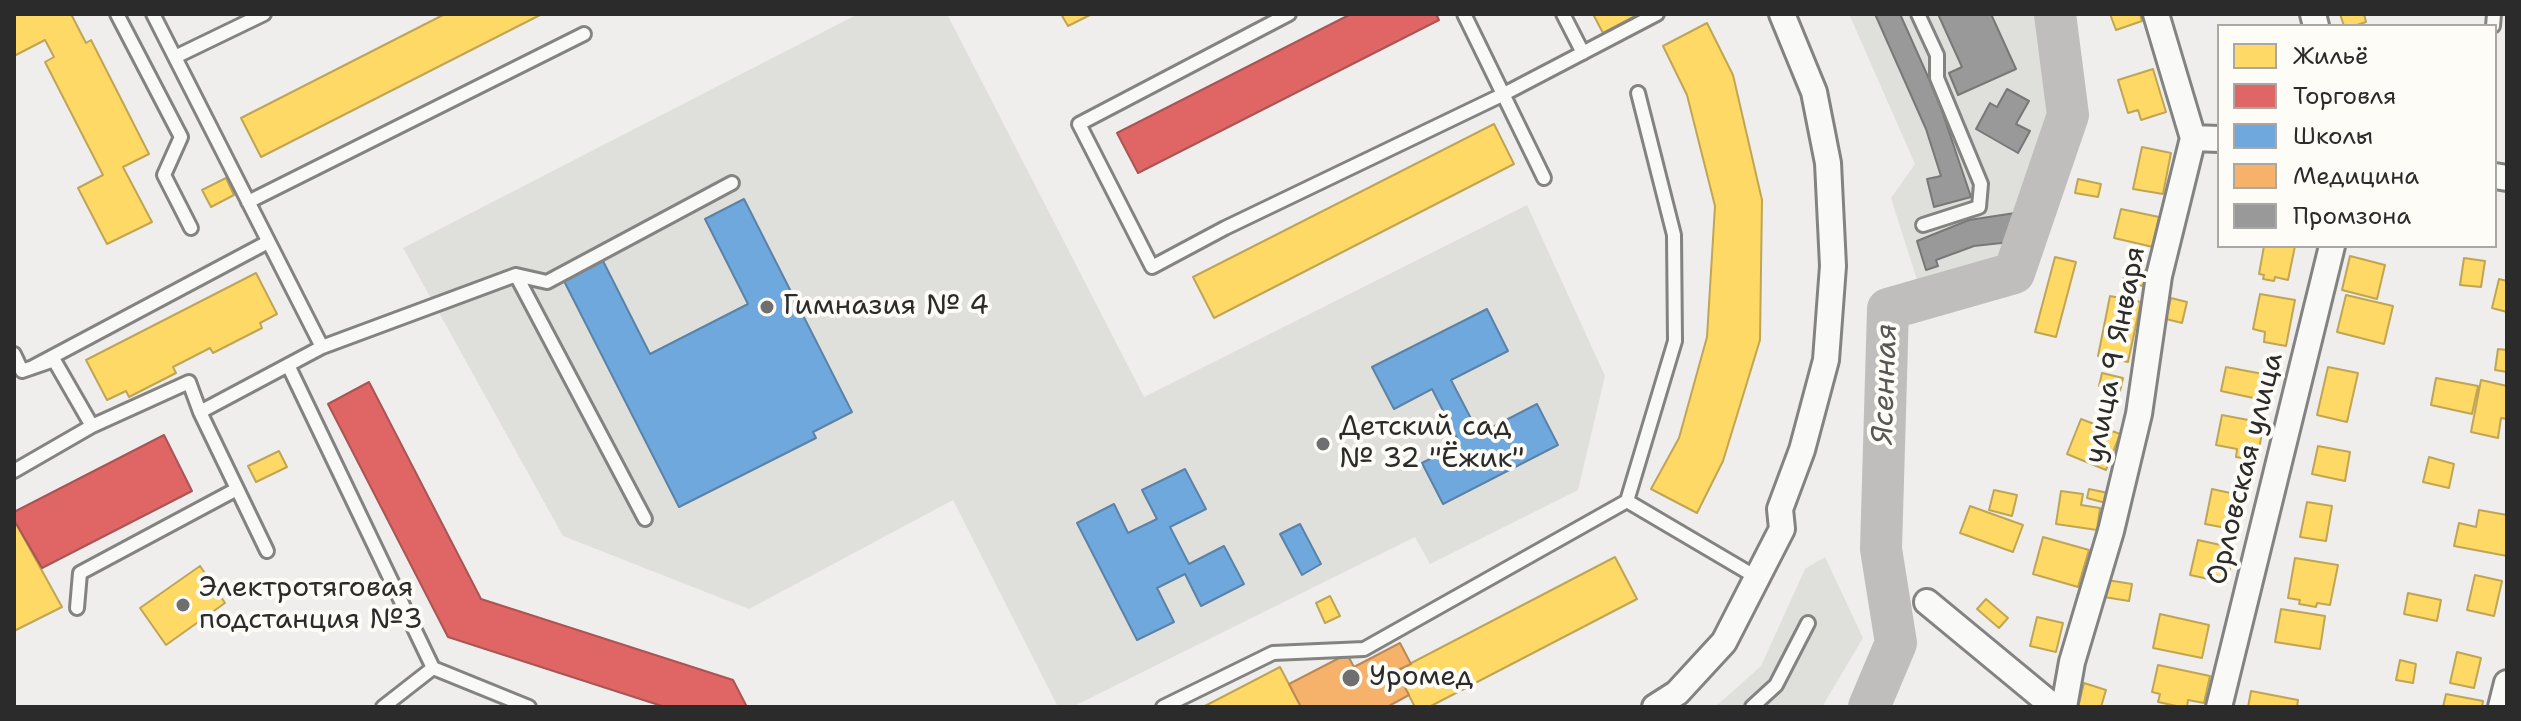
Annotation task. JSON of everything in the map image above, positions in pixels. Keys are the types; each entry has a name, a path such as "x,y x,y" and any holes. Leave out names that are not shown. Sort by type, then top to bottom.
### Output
{"street":[{"path":"1655,707 1677,693 1724,642 1782,529 1780,509 1802,450 1826,360 1833,266 1828,163 1814,92 1782,14"},
{"path":"2156,14 2193,138 2217,139"},
{"name":"улица 9 Января","path":"2064,707 2072,662 2111,531 2139,414 2159,276 2193,138"},
{"name":"Орловская улица","path":"2219,707 2332,248"},
{"path":"1927,602 2054,707"},
{"path":"2501,707 2507,683"}],"lane":[{"path":"117,14 181,137 164,175 191,228"},
{"path":"153,14 322,347"},
{"path":"175,57 264,14"},
{"path":"1289,14 1079,124 1152,267 1225,228 1504,94 1657,14"},
{"path":"1464,14 1544,178"},
{"path":"1563,14 1583,53"},
{"path":"1918,14 1937,55 1937,78 1981,184 1979,207 1923,225"},
{"path":"248,202 584,34"},
{"path":"1163,707 1273,653 1364,649 1627,501 1675,341 1674,235 1638,93"},
{"path":"200,412 322,347 516,275 547,282 732,183"},
{"path":"31,368 268,242"},
{"path":"516,275 645,519"},
{"path":"14,354 22,371 54,360 92,426"},
{"path":"288,365 433,668 529,707"},
{"path":"14,471 92,426 189,382 200,412 267,551"},
{"path":"77,608 80,573 237,489"},
{"path":"1627,501 1756,577"},
{"path":"1752,707 1776,685 1808,623"},
{"path":"383,707 433,668"}],"shaded area":[{"name":"Гимназия № 4","path":"858,14 947,14 1144,397 1527,205 1605,376 1578,490 1430,564 1415,537 1072,707 1058,707 953,500 749,609 563,536 403,248"},
{"path":"1849,14 2040,14 2058,105 2032,251 1918,283 1891,198 1915,164"},
{"path":"1825,557 1863,638 1822,707 1715,707 1761,666 1805,569"}],"building: Жильё":[{"path":"14,14 71,14 86,43 91,40 149,154 123,167 152,222 107,244 78,188 103,175 45,62 54,57 45,40 14,56"},
{"path":"445,14 542,14 261,157 241,118"},
{"path":"1061,14 1092,14 1068,26"},
{"path":"1593,14 1639,14 1603,33"},
{"path":"2110,14 2140,14 2142,21 2116,30"},
{"path":"2340,14 2364,14 2366,22 2343,24"},
{"path":"1707,23 1733,75 1762,200 1760,340 1723,461 1697,513 1651,489 1679,438 1707,337 1715,206 1687,95 1663,46"},
{"path":"2153,69 2166,112 2141,120 2138,110 2128,113 2118,80"},
{"path":"1494,124 1514,164 1214,318 1193,277"},
{"path":"2142,147 2171,153 2163,194 2133,189"},
{"path":"226,178 234,195 211,207 202,190"},
{"path":"2078,179 2101,184 2098,197 2075,193"},
{"path":"2121,209 2159,217 2153,247 2114,238"},
{"path":"2264,248 2295,248 2288,280 2275,277 2274,281 2263,279 2264,275 2259,274"},
{"path":"2350,256 2385,265 2377,299 2342,290"},
{"path":"2055,257 2076,262 2056,337 2035,332"},
{"path":"2464,258 2485,261 2481,287 2460,285"},
{"path":"2127,266 2147,271 2143,286 2123,281"},
{"path":"256,273 277,314 260,323 262,328 213,353 210,348 173,367 176,373 129,397 126,391 107,400 86,360"},
{"path":"2499,279 2507,281 2507,312 2492,308"},
{"path":"2260,294 2295,300 2286,346 2264,342 2265,332 2253,329"},
{"path":"2346,295 2393,306 2384,344 2337,332"},
{"path":"2110,296 2141,302 2128,362 2098,356"},
{"path":"2171,298 2187,302 2182,323 2166,319"},
{"path":"2498,349 2507,350 2507,372 2495,370"},
{"path":"2226,367 2263,374 2258,399 2221,391"},
{"path":"2328,367 2358,373 2347,422 2317,415"},
{"path":"2102,373 2123,378 2120,391 2099,386"},
{"path":"2436,378 2478,386 2472,414 2431,405"},
{"path":"2481,380 2507,386 2507,419 2501,418 2498,438 2471,432"},
{"path":"2222,415 2264,423 2258,453 2249,451 2248,459 2236,457 2237,449 2216,445"},
{"path":"2081,419 2120,434 2106,470 2067,454"},
{"path":"2318,446 2350,452 2345,481 2312,474"},
{"path":"279,451 287,467 256,482 248,466"},
{"path":"2429,457 2454,464 2449,488 2423,482"},
{"path":"2089,489 2108,493 2106,503 2087,498"},
{"path":"2212,489 2244,496 2237,530 2205,524"},
{"path":"1994,490 2017,495 2012,516 1989,510"},
{"path":"2061,491 2083,494 2081,505 2100,508 2097,530 2056,524"},
{"path":"2307,502 2332,506 2326,541 2300,537"},
{"path":"1970,506 2023,525 2013,552 1960,533"},
{"path":"2479,510 2507,515 2507,556 2454,546 2459,523 2476,527"},
{"path":"14,520 62,607 14,631"},
{"path":"2043,537 2089,550 2078,587 2033,574"},
{"path":"2198,540 2234,548 2227,583 2190,575"},
{"path":"1615,557 1637,599 1429,707 1415,707 1396,671"},
{"path":"2295,558 2338,565 2330,605 2317,603 2316,607 2288,598"},
{"name":"Электротяговая подстанция №3","path":"200,566 225,603 166,645 140,608"},
{"path":"2475,575 2502,581 2494,616 2467,610"},
{"path":"2107,580 2132,584 2129,601 2104,597"},
{"path":"2408,593 2441,600 2437,621 2404,614"},
{"path":"1330,596 1340,616 1325,623 1316,603"},
{"path":"1986,599 2008,618 1999,628 1977,609"},
{"path":"2281,609 2325,616 2320,649 2275,642"},
{"path":"2160,614 2209,625 2202,658 2153,648"},
{"path":"2037,617 2063,623 2056,652 2030,646"},
{"path":"2457,652 2481,658 2474,688 2450,683"},
{"path":"2400,660 2416,664 2413,683 2396,680"},
{"path":"2158,665 2210,676 2204,703 2188,700 2187,707 2181,707 2158,702 2160,694 2152,692"},
{"path":"1280,667 1301,707 1203,707"},
{"path":"2084,683 2106,690 2101,707 2078,707"},
{"path":"2251,691 2298,700 2297,707 2248,707"},
{"path":"2446,694 2483,701 2482,707 2443,707"}],"building: Торговля":[{"path":"1351,14 1436,14 1439,20 1138,173 1117,133"},
{"path":"369,382 481,599 733,680 747,707 665,707 448,637 328,404"},
{"path":"164,435 192,491 42,568 14,520 14,512"}],"building: Школы":[{"path":"744,199 852,412 813,432 816,438 679,507 564,281 603,261 650,354 748,304 705,219"},
{"path":"1487,309 1508,351 1451,380 1479,434 1537,404 1558,445 1443,504 1422,463 1460,444 1432,389 1394,409 1372,367"},
{"path":"1185,469 1206,509 1170,527 1189,564 1224,546 1244,584 1201,606 1185,574 1157,588 1174,622 1137,640 1077,523 1114,504 1128,533 1157,519 1142,490"},
{"path":"1300,524 1321,564 1302,575 1280,534"}],"building: Медицина":[{"name":"Уромед","path":"1400,643 1411,664 1396,671 1409,695 1387,707 1301,707 1289,684 1347,654 1354,667"}],"building: Промзона":[{"path":"1875,14 1900,14 1938,99 1971,197 1934,207 1927,179 1941,176 1926,129"},
{"path":"1938,14 1991,14 2016,69 1958,95 1949,73 1962,67"},
{"path":"2007,89 2029,101 2016,124 2030,131 2018,153 1976,129 1990,103 1997,107"},
{"path":"2015,213 2020,241 1974,246 1936,260 1938,266 1926,270 1917,241 1969,220"}],"waterway":[{"name":"Ясенная","path":"1869,707 1896,643 1881,549 1888,309 2014,273 2068,115 2055,14"}],"place":[{"name":"Гимназия № 4","path":"767,307"},
{"name":"Детский сад № 32 \"Ёжик\"","path":"1323,444"},
{"name":"Электротяговая подстанция №3","path":"183,605"},
{"name":"Уромед","path":"1351,678"}]}
